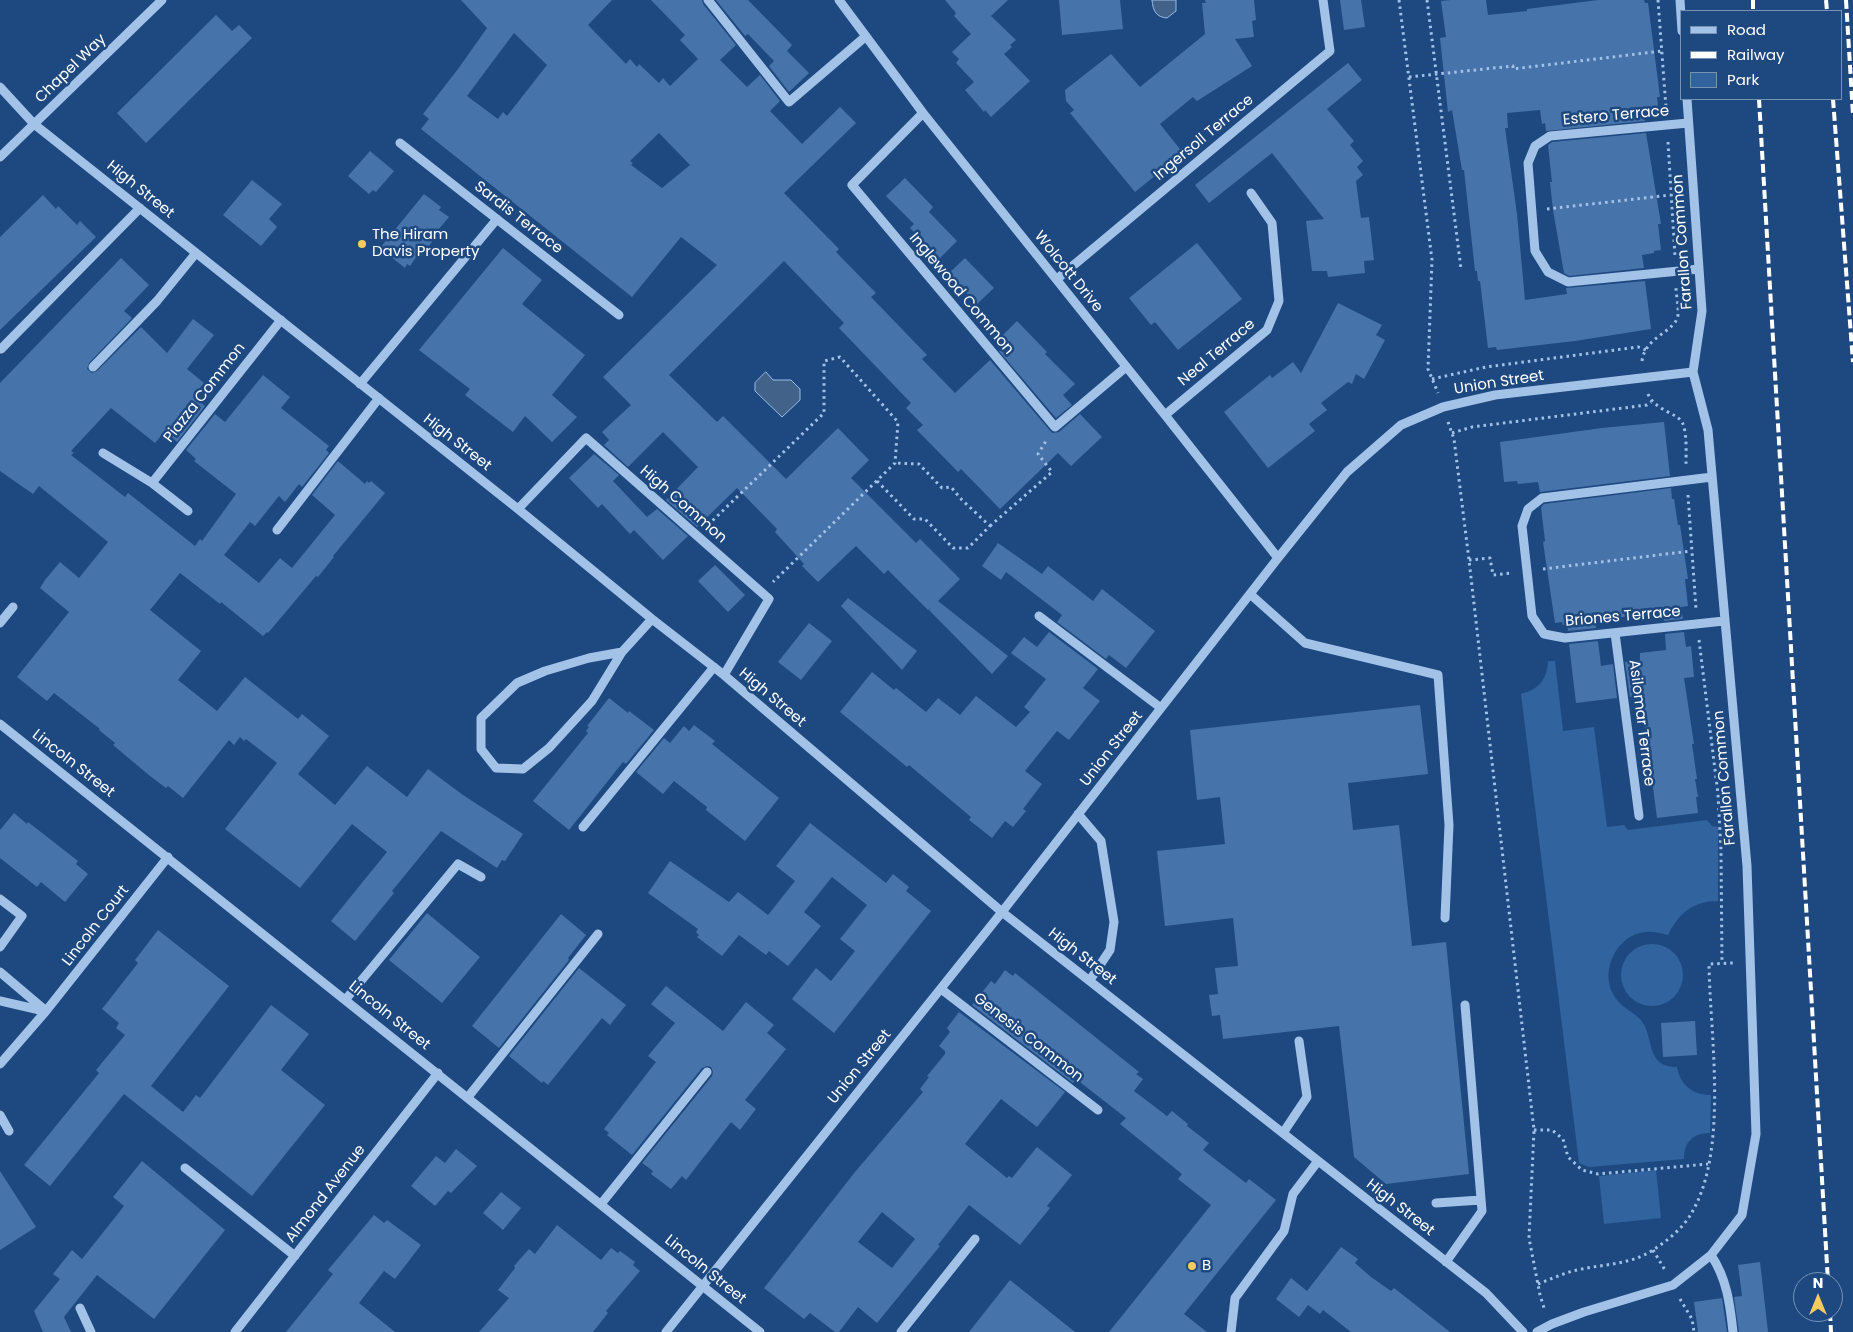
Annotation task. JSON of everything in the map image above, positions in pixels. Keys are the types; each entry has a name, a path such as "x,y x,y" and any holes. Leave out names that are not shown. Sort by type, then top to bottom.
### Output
{"street":[{"name":"Chapel Way","path":"0,157 162,0"},
{"path":"708,0 789,102 865,37"},
{"name":"Wolcott Drive","path":"839,0 923,113 1278,558"},
{"name":"Ingersoll Terrace","path":"1056,279 1330,51 1323,0"},
{"name":"High Street","path":"0,87 34,124 724,675 1002,912 1486,1293 1523,1332"},
{"name":"Farallon Common","path":"1537,1332 1584,1312 1673,1286 1711,1255 1742,1215 1756,1134 1747,866 1708,430 1693,372 1702,311 1687,100"},
{"name":"Inglewood Common","path":"923,113 852,185 1054,427"},
{"name":"Estero Terrace","path":"1688,123 1550,136 1536,146 1528,163 1536,251 1548,272 1568,282 1699,269"},
{"name":"Sardis Terrace","path":"400,143 619,315"},
{"name":"Neal Terrace","path":"1165,415 1267,330 1279,302 1272,223 1251,193"},
{"path":"1,349 140,208"},
{"path":"360,384 497,218"},
{"path":"93,367 157,301 196,252"},
{"name":"Piazza Common","path":"152,483 280,320"},
{"path":"1054,427 1126,367"},
{"name":"Union Street","path":"666,1332 1002,912 1347,472 1401,425 1443,407 1495,395 1693,372"},
{"path":"276,530 378,398"},
{"name":"High Common","path":"518,509 586,438 761,592"},
{"path":"103,453 152,483 188,511"},
{"name":"Briones Terrace","path":"1712,477 1542,498 1528,509 1522,526 1532,616 1544,634 1566,638 1724,621"},
{"path":"724,675 769,599 761,592"},
{"path":"1250,594 1305,643 1438,674 1449,825 1445,918"},
{"path":"0,624 14,607"},
{"path":"1039,616 1162,708"},
{"path":"622,652 590,658 545,671 517,683 481,718 481,749 496,768 524,769 548,748 592,701 622,652 652,619"},
{"name":"Asilomar Terrace","path":"1615,633 1639,816"},
{"path":"583,827 714,667"},
{"name":"Lincoln Street","path":"0,724 760,1332"},
{"path":"1078,814 1101,841 1114,922 1110,950 1090,980"},
{"name":"Lincoln Court","path":"0,1064 46,1012 168,857"},
{"path":"346,1000 458,864 480,877"},
{"path":"0,899 22,916 0,948"},
{"path":"468,1097 598,934"},
{"path":"0,972 46,1012"},
{"name":"Genesis Common","path":"941,989 1098,1110"},
{"path":"0,1001 46,1012"},
{"path":"1446,1262 1482,1211 1465,1005"},
{"path":"1283,1133 1307,1097 1300,1041"},
{"path":"601,1204 707,1072"},
{"name":"Almond Avenue","path":"235,1332 438,1073"},
{"path":"0,1114 9,1131"},
{"path":"1231,1332 1235,1298 1284,1231 1292,1194 1318,1161"},
{"path":"185,1168 295,1256"},
{"path":"1436,1203 1481,1200"},
{"path":"901,1332 975,1239"},
{"path":"1711,1255 1720,1268 1726,1284 1733,1332"},
{"path":"80,1308 91,1332"}],"path":[{"path":"1399,0 1432,260 1428,369 1452,433 1470,560 1534,1130 1529,1238 1542,1303 1552,1324"},
{"path":"1427,0 1461,269"},
{"path":"1409,77 1513,66 1513,69 1662,51"},
{"path":"1532,211 1671,195"},
{"path":"1432,379 1486,366 1638,348 1646,350"},
{"path":"697,536 824,413 824,361 840,357 898,422 895,463 761,592"},
{"path":"1452,433 1472,427 1647,405 1651,402"},
{"path":"877,481 914,519 925,519 952,548 968,548 990,526 1052,472 1038,454 1054,427"},
{"path":"895,463 918,464 942,488 951,487 990,526"},
{"path":"1470,560 1490,558 1492,575 1691,551"},
{"path":"1538,1284 1579,1270 1631,1261 1653,1250 1676,1232 1691,1215 1700,1196 1713,1144 1714,1114 1709,964 1750,962"},
{"path":"1534,1130 1552,1130 1563,1139 1568,1156 1582,1170 1598,1174 1708,1164"},
{"path":"1653,1250 1664,1270"},
{"path":"1679,1298 1692,1320 1694,1332"}],"green space":[{"path":"1548,661 1555,661 1563,731 1594,727 1607,827 1624,825 1628,830 1707,820 1712,826 1718,827 1718,901 1701,903 1688,910 1677,920 1668,935 1645,932 1626,940 1619,947 1610,965 1609,985 1613,994 1624,1007 1643,1023 1656,1058 1660,1063 1667,1066 1677,1067 1681,1079 1688,1088 1704,1095 1711,1095 1710,1133 1694,1137 1688,1143 1684,1159 1589,1167 1579,1163 1521,694 1541,683 1546,673"},
{"path":"1652,944 1664,946 1674,953 1681,963 1683,975 1681,987 1674,997 1664,1004 1652,1006 1640,1004 1630,997 1623,987 1621,975 1623,963 1630,953 1640,946"},
{"path":"1656,1170 1661,1218 1604,1224 1599,1176"}],"shaded area":[{"path":"1152,0 1176,0 1176,11 1167,18 1160,16 1154,10"},
{"path":"766,372 773,380 791,380 800,389 800,400 782,417 755,391 755,383"}],"building":[{"path":"461,0 612,0 588,25 626,64 630,59 637,67 639,64 659,83 663,78 670,86 698,59 680,40 685,35 651,0 702,0 703,4 736,45 720,60 747,87 760,75 780,101 770,111 802,144 840,107 856,123 784,193 839,249 836,252 876,293 871,297 927,355 922,359 955,393 990,360 1052,433 1059,432 1080,414 1102,437 1071,466 1058,453 1000,509 961,469 958,472 917,430 923,425 906,408 911,403 839,328 844,323 784,261 669,375 717,422 723,416 786,479 838,428 869,460 851,478 916,543 920,539 960,579 938,601 1008,656 992,674 929,610 932,607 928,610 888,570 884,574 856,546 818,582 802,566 804,564 775,532 777,529 737,488 697,527 666,500 698,467 663,432 628,467 604,445 609,440 602,432 631,405 603,377 717,265 681,237 632,297 421,129 429,119 423,114 487,28","holes":["514,33 547,65 507,116 503,112 498,119 467,96","659,133 690,165 662,188 631,165 633,163 630,161"]},
{"path":"716,0 748,0 792,45 787,51 809,73 789,92 769,66 774,61 748,34 745,36"},
{"path":"945,0 1008,0 991,16 1016,40 1010,45 1012,47 1004,54 1030,81 991,117 985,110 984,112 965,90 974,82 956,63 959,59 952,52 971,34 954,16 956,13"},
{"path":"1059,0 1120,0 1123,29 1062,35"},
{"path":"1205,0 1254,0 1256,20 1252,21 1254,37 1235,39 1252,66 1197,101 1193,97 1160,124 1183,153 1135,192 1070,113 1074,110 1066,101 1065,90 1111,54 1140,87 1205,34 1202,3 1206,3"},
{"path":"1340,0 1361,0 1365,27 1344,30"},
{"path":"1486,0 1488,15 1598,0 1644,0 1645,3 1648,3 1660,97 1657,97 1658,106 1643,109 1645,121 1546,131 1545,123 1542,124 1540,110 1507,113 1508,128 1505,128 1517,214 1525,300 1567,294 1566,288 1645,281 1651,329 1575,341 1497,350 1496,347 1488,348 1480,281 1478,281 1477,271 1475,271 1464,170 1462,170 1452,110 1448,112 1440,38 1446,37 1441,1"},
{"path":"216,15 232,31 239,25 252,38 146,143 117,113"},
{"path":"1348,63 1362,80 1327,109 1354,141 1350,145 1363,161 1357,167 1363,175 1356,181 1361,218 1369,217 1374,260 1364,261 1365,273 1328,277 1327,271 1312,271 1306,221 1324,219 1272,153 1209,203 1195,185"},
{"path":"1646,133 1661,224 1658,224 1661,250 1642,255 1644,268 1569,276 1564,273 1553,210 1548,145 1552,142"},
{"path":"370,151 394,171 376,192 373,190 369,194 348,176"},
{"path":"905,178 933,207 929,212 957,241 940,258 910,228 914,224 886,196"},
{"path":"252,180 282,204 269,219 277,227 261,246 223,215"},
{"path":"424,194 441,207 439,210 449,217 433,236 435,238 420,258 417,256 410,266 407,264 405,268 380,248"},
{"path":"43,195 56,209 58,206 77,225 80,221 96,237 0,330 0,237"},
{"path":"1197,243 1242,299 1178,350 1155,322 1151,325 1129,298"},
{"path":"503,248 542,280 522,304 585,355 552,395 577,417 552,442 525,416 513,432 465,395 470,389 419,350"},
{"path":"121,258 149,285 124,311 132,318 89,363 87,369 92,373 97,371 141,327 167,353 193,319 214,335 187,369 204,383 193,396 205,406 177,442 165,431 155,443 111,408 71,451 74,453 71,455 125,497 128,493 195,546 200,539 202,541 236,494 194,461 196,459 186,450 215,414 225,422 263,375 290,397 281,408 329,446 326,450 329,453 302,487 299,484 285,502 279,496 255,526 250,522 224,555 259,583 280,558 292,568 335,515 312,495 338,461 365,484 367,481 369,483 371,481 385,493 318,577 316,576 268,633 263,636 221,602 220,604 180,573 150,610 201,651 178,680 217,711 245,677 298,719 302,714 329,736 298,774 335,805 367,766 407,797 428,769 463,795 523,834 505,861 502,860 497,868 441,831 392,891 394,893 355,941 331,921 387,852 352,824 300,888 225,829 277,763 246,739 244,741 240,737 234,745 229,740 183,798 168,786 166,788 150,776 113,745 115,743 100,729 54,693 47,701 17,677 69,612 40,588 45,580 60,562 79,578 108,542 39,486 33,494 0,471 0,383"},
{"path":"965,258 994,288 977,304 948,274"},
{"path":"1338,303 1382,325 1376,335 1385,340 1364,379 1356,374 1352,384 1348,382 1321,403 1327,410 1309,424 1315,431 1268,468 1224,412 1270,375 1272,378 1293,362 1301,373"},
{"path":"1017,321 1047,352 1045,354 1075,384 1063,395 1072,405 1056,418 999,351 1006,344 1000,338"},
{"path":"1664,422 1670,476 1540,492 1538,482 1518,484 1517,481 1504,482 1500,442 1602,428"},
{"path":"594,454 619,475 613,481 647,517 657,509 688,536 663,560 634,530 630,534 602,504 598,508 569,478"},
{"path":"1671,488 1678,525 1680,525 1688,579 1685,579 1688,606 1681,607 1683,619 1664,621 1663,613 1641,615 1595,620 1596,628 1568,631 1567,624 1563,625 1562,622 1555,623 1543,542 1545,541 1541,507 1544,504"},
{"path":"998,543 1042,574 1048,566 1093,601 1102,589 1155,631 1126,668 1109,655 1106,659 1057,622 1062,615 1006,572 1001,580 982,566"},
{"path":"715,565 745,595 728,612 698,581"},
{"path":"848,598 917,651 902,670 841,606"},
{"path":"809,623 832,641 801,680 778,662"},
{"path":"1049,632 1098,669 1083,688 1100,701 1069,740 1057,731 1025,771 1042,784 1023,809 1026,811 1013,827 1005,821 992,838 969,820 971,817 909,765 907,767 840,712 872,672 926,712 938,698 960,715 976,696 1016,727 1030,712 1024,707 1046,679 1011,653 1024,637 1037,647"},
{"path":"1684,632 1686,647 1691,646 1694,677 1684,678 1694,744 1692,744 1697,779 1695,779 1698,813 1657,818 1641,696 1630,697 1625,662 1640,660 1640,653 1666,650 1665,634"},
{"path":"1598,641 1601,666 1613,664 1617,698 1576,703 1569,644"},
{"path":"609,698 654,730 626,764 623,762 569,830 533,801 588,733 586,731 589,727 587,726"},
{"path":"1420,705 1428,774 1348,783 1353,830 1399,825 1412,946 1446,942 1469,1174 1386,1184 1354,1157 1339,1026 1223,1039 1220,1015 1212,1016 1209,995 1218,994 1215,968 1238,966 1233,918 1165,926 1157,851 1225,844 1220,797 1197,800 1190,730"},
{"path":"694,725 715,741 712,744 779,798 745,841 674,781 663,794 636,772 664,738 670,743 684,726 689,731"},
{"path":"14,813 78,861 76,864 88,874 65,902 41,882 37,887 0,858 0,830"},
{"path":"810,823 886,883 893,874 909,887 906,891 931,911 834,1033 792,999 816,968 831,981 855,951 840,939 867,905 832,877 804,912 821,926 788,966 769,951 766,955 739,935 722,956 697,937 699,935 696,932 698,929 648,893 670,861 729,902 738,892 768,915 795,881 776,866"},
{"path":"427,913 480,957 442,1003 389,960"},
{"path":"561,914 586,935 568,958 569,960 499,1048 472,1026"},
{"path":"158,930 229,986 151,1086 183,1112 196,1095 200,1098 271,1005 309,1034 281,1070 325,1105 252,1196 124,1094 50,1186 24,1165 99,1073 96,1070 125,1035 116,1028 119,1023 102,1009 138,963 135,960"},
{"path":"579,968 626,1005 610,1025 602,1018 548,1085 543,1081 542,1083 509,1056"},
{"path":"1005,970 1013,976 1015,973 1139,1072 1136,1074 1143,1079 1134,1091 1167,1116 1172,1111 1188,1124 1187,1126 1209,1143 1203,1150 1246,1183 1249,1179 1276,1200 1184,1314 1207,1332 1109,1332 1211,1205 1178,1179 1182,1174 1120,1124 1126,1118 1076,1079 1073,1083 972,1005 991,981 995,984"},
{"path":"666,986 723,1031 746,1002 774,1025 767,1033 786,1049 745,1100 756,1109 740,1130 731,1122 686,1180 682,1176 671,1189 651,1174 653,1171 642,1163 712,1076 711,1067 702,1068 632,1155 607,1135 609,1133 604,1129 656,1062 648,1056 675,1023 651,1004"},
{"path":"959,1012 1065,1092 1037,1127 1001,1099 965,1144 1007,1178 1009,1176 1012,1178 1037,1147 1072,1175 1047,1206 1050,1208 1020,1245 969,1205 938,1245 940,1246 877,1323 858,1307 839,1332 835,1332 810,1313 804,1319 764,1288 855,1172 923,1092 920,1089 929,1077 927,1076 945,1054 945,1051 939,1046 950,1032 947,1028","holes":["882,1212 915,1239 892,1268 858,1242"]},
{"path":"1695,1021 1697,1055 1663,1057 1661,1023"},
{"path":"456,1149 477,1166 451,1193 448,1191 435,1206 411,1186 436,1156 445,1163"},
{"path":"142,1161 225,1230 154,1319 97,1275 64,1317 71,1332 43,1332 34,1311 60,1279 53,1274 72,1250 82,1259 124,1206 113,1197"},
{"path":"0,1171 36,1227 0,1250"},
{"path":"501,1192 521,1208 503,1230 483,1213"},
{"path":"374,1215 384,1223 387,1220 421,1245 395,1279 384,1271 359,1303 395,1332 286,1332 333,1274 328,1270"},
{"path":"557,1225 601,1260 611,1248 618,1253 620,1251 635,1262 633,1265 640,1271 606,1311 608,1313 593,1332 479,1332 509,1298 498,1290 515,1268 514,1266 529,1249 535,1254"},
{"path":"1341,1247 1358,1259 1355,1263 1371,1277 1391,1291 1394,1288 1450,1332 1351,1332 1323,1310 1320,1314 1308,1305 1299,1317 1276,1299 1291,1278 1307,1291"},
{"path":"1760,1262 1768,1332 1739,1332 1734,1297 1742,1296 1738,1265"},
{"path":"1010,1280 1075,1332 969,1332"},
{"path":"1722,1298 1727,1332 1698,1332 1694,1302"}],"railway":[{"path":"1753,0 1753,10"},
{"path":"1826,0 1827,10"},
{"path":"1846,0 1853,115"},
{"path":"1759,100 1827,1272"},
{"path":"1833,100 1853,362"},
{"path":"1830,1322 1831,1332"}],"place":[{"name":"The Hiram Davis Property","path":"362,244"},
{"name":"B","path":"1192,1266"}]}
